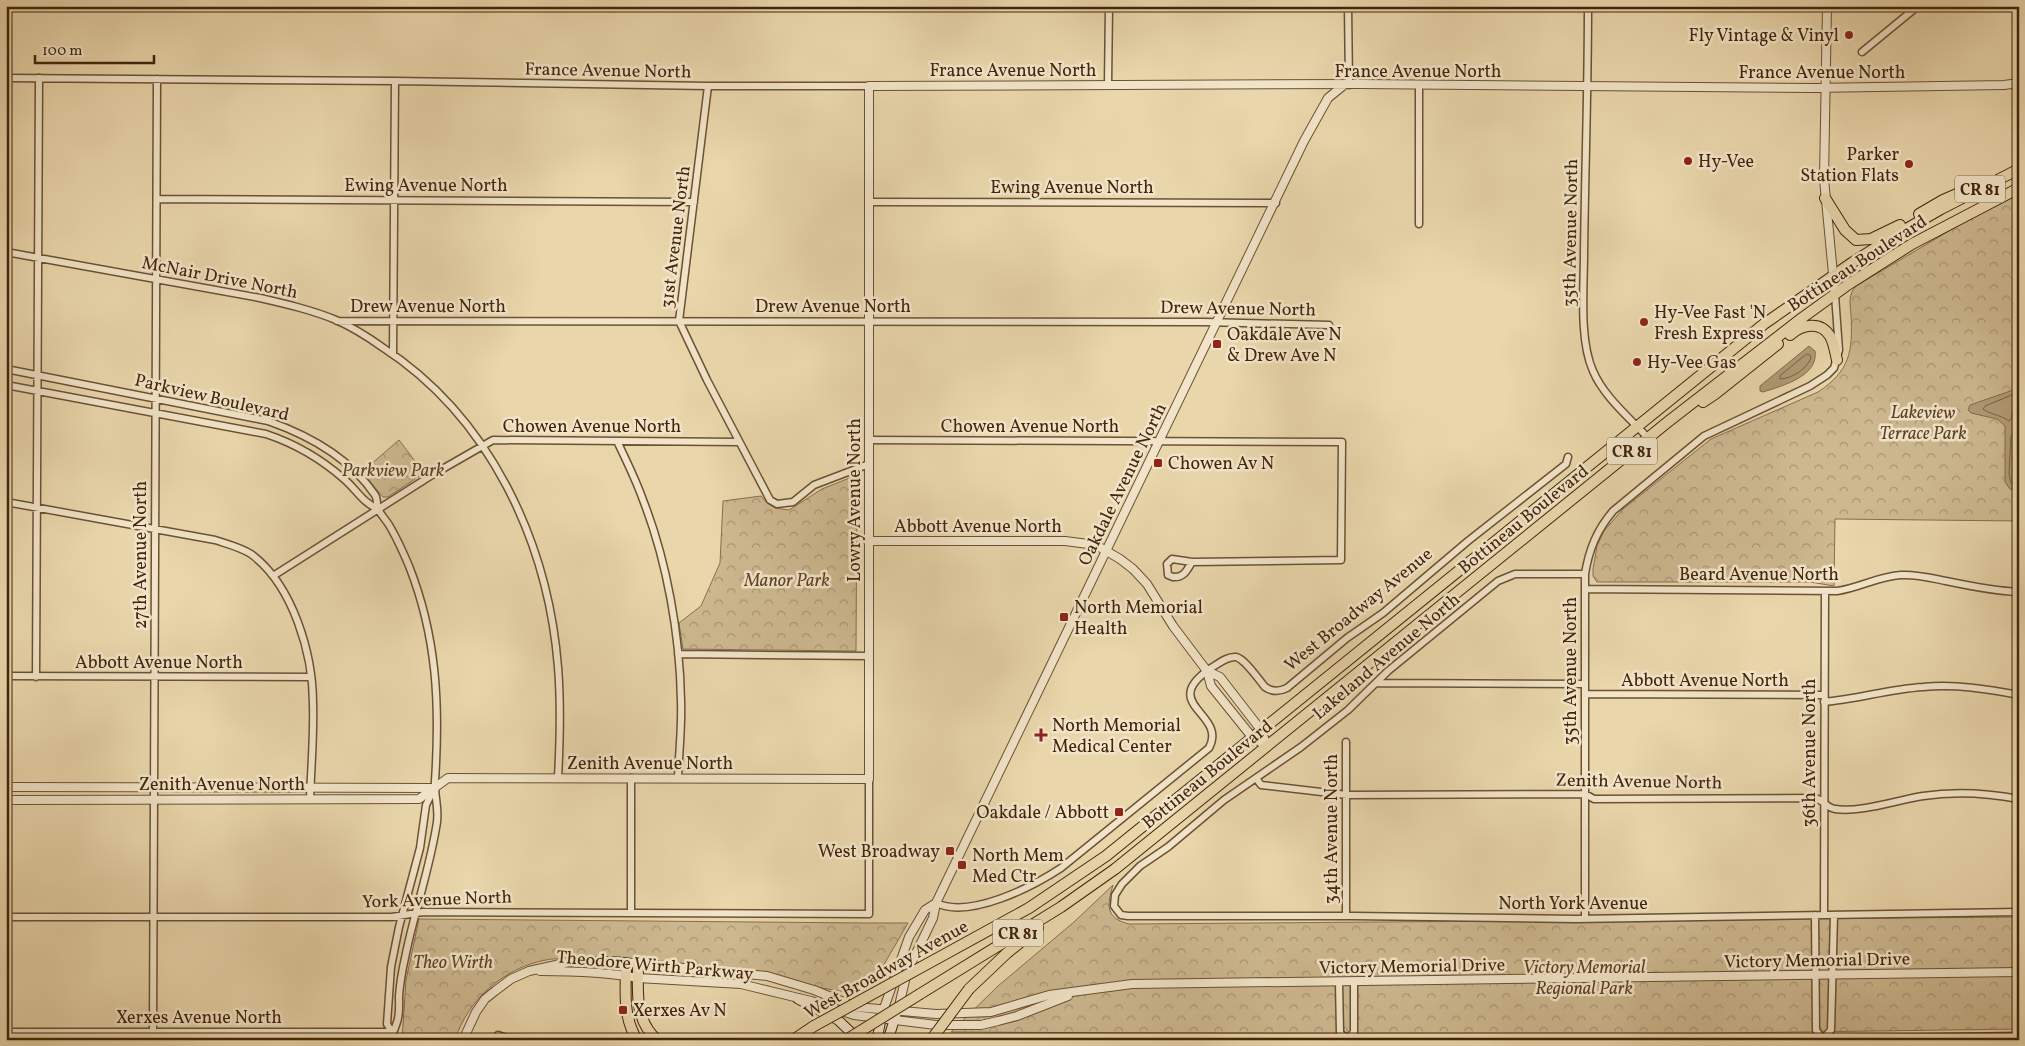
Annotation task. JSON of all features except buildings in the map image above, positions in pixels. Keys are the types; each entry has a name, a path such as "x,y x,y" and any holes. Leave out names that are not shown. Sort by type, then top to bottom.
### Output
{"main road":[{"name":"Bottineau Boulevard","path":"1119,845 1764,324 1901,232 2019,169"},
{"path":"1825,198 1850,236 1856,240 1863,240 1886,233 1943,200 2007,175"},
{"name":"Bottineau Boulevard","path":"1115,869 1755,353 1835,295 1912,244 2019,188"},
{"path":"1670,421 1715,394 1802,327 1816,326 1829,334 1837,360"},
{"name":"West Broadway Avenue","path":"793,1040 814,1026 1029,908 1072,881 1119,845"},
{"name":"West Broadway Avenue","path":"846,1040 1115,869"},
{"path":"931,1040 969,989 1029,934 1061,912 1087,888"},
{"path":"626,963 626,1014 631,1030 637,1040"},
{"path":"638,964 640,1013 649,1032 658,1040"},
{"path":"798,999 838,1020 859,1040"},
{"path":"888,1040 898,1011"},
{"path":"877,1040 881,1019"},
{"path":"785,1040 804,1032"}],"street":[{"path":"1108,85 1109,6"},
{"path":"1346,85 1348,6"},
{"name":"35th Avenue North","path":"1588,6 1584,286 1586,350 1598,380 1648,438"},
{"path":"1585,574 1593,542 1601,525 1627,498 1704,436 1820,381 1834,368 1839,350 1824,179 1827,6"},
{"path":"1862,52 1918,6"},
{"name":"France Avenue North","path":"6,78 708,86 1420,85 1826,87 2004,85 2019,83"},
{"path":"36,676 39,78"},
{"name":"27th Avenue North","path":"153,1032 157,79"},
{"path":"393,354 395,81"},
{"name":"Oakdale Avenue North","path":"898,1011 907,972 932,918 936,903 1216,323 1276,203 1304,141 1328,98 1346,85"},
{"path":"1418,224 1420,85"},
{"name":"31st Avenue North","path":"708,86 679,321 738,442 770,500 777,504 793,502 814,485 869,464"},
{"name":"Lowry Avenue North","path":"868,914 869,86"},
{"name":"Ewing Avenue North","path":"157,199 694,202"},
{"name":"Ewing Avenue North","path":"869,202 1276,203"},
{"name":"McNair Drive North","path":"6,252 295,306 338,321 393,354 427,380 447,400 483,445 506,482 534,552 553,628 558,667 560,706 558,777"},
{"name":"Drew Avenue North","path":"338,321 869,321 1329,324"},
{"name":"Parkview Boulevard","path":"6,370 268,421 292,429 321,445 354,471 377,497 378,509 396,536 409,566 429,630 435,667 438,713 435,788 438,802 437,820 427,878 415,913 401,975 397,1022 392,1032"},
{"name":"Parkview Boulevard","path":"6,385 243,428 288,442 329,466 347,481 368,505 378,509"},
{"name":"Chowen Avenue North","path":"273,576 378,509 493,440 738,442"},
{"name":"Chowen Avenue North","path":"869,440 1342,442 1341,560 1192,562"},
{"path":"617,441 644,500 653,530 672,614 678,654 681,702 678,777"},
{"name":"West Broadway Avenue","path":"936,903 944,907 958,908 987,903 1038,883 1062,868 1208,748 1213,738 1212,731 1192,702 1190,693 1191,688 1207,671 1227,658 1233,657 1242,660 1265,687 1270,690 1287,688 1347,638 1383,613 1468,541 1566,464 1568,457"},
{"path":"6,502 232,545 250,553 280,585 296,619 305,646 311,677 313,702 310,799"},
{"name":"Abbott Avenue North","path":"868,540 1064,541 1096,545 1133,569 1147,584 1173,626 1207,671 1211,686 1252,738 1267,746"},
{"name":"Lakeland Avenue North","path":"1128,916 1121,914 1114,906 1115,895 1122,884 1140,866 1168,847 1224,800 1301,747 1348,710 1388,671 1498,581 1515,574 1585,574"},
{"name":"35th Avenue North","path":"1585,574 1585,919"},
{"name":"Beard Avenue North","path":"1585,590 1811,589 1825,591 1851,589 1882,578 1900,575 1919,576 1974,587 2019,592"},
{"name":"36th Avenue North","path":"1824,915 1825,591"},
{"path":"678,654 868,656"},
{"name":"Abbott Avenue North","path":"1207,671 1220,677 1261,730 1267,746"},
{"name":"Abbott Avenue North","path":"6,676 311,677"},
{"path":"1376,683 1585,684"},
{"name":"Abbott Avenue North","path":"1585,694 1857,698 1921,687 1946,685 2019,695"},
{"name":"34th Avenue North","path":"1346,742 1346,916"},
{"name":"Zenith Avenue North","path":"6,800 419,799 448,778 678,777 868,779"},
{"path":"631,778 631,912"},
{"name":"Zenith Avenue North","path":"1256,778 1261,785 1347,794 1585,794 1594,799 1815,798 1834,809 1847,809 1922,796 1973,793 2019,799"},
{"name":"Zenith Avenue North","path":"6,787 435,788"},
{"path":"37,787 37,800"},
{"name":"Parkview Boulevard","path":"392,1032 387,1024 388,993 393,954 420,848 426,805 435,788"},
{"name":"Oakdale Avenue North","path":"881,1019 909,937 925,910 936,903"},
{"name":"York Avenue North","path":"6,917 392,917 415,913 631,912 868,914"},
{"name":"North York Avenue","path":"1128,916 1585,919 2019,912"},
{"path":"1815,915 1816,1030 1823,1040"},
{"path":"1823,1040 1831,1030 1834,915"},
{"name":"Theodore Wirth Parkway","path":"463,1040 485,998 511,979 529,971 574,961 626,963 768,976 814,990 856,1007 936,1014 991,1012 1048,995 1076,992"},
{"name":"Theodore Wirth Parkway","path":"529,971 741,984 854,1015 936,1025 981,1025 1018,1016 1076,992"},
{"name":"Victory Memorial Drive","path":"1076,992 1132,984 2019,972"},
{"path":"1339,982 1340,1033 1347,1040"},
{"path":"1347,1040 1354,1032 1354,982"},
{"name":"Xerxes Avenue North","path":"6,1032 392,1032"},
{"path":"392,1032 392,1040"},
{"path":"498,1035 507,1038 618,1040"},
{"path":"965,1040 1823,1040 2019,1036"}],"green space":[{"name":"Lakeview Terrace Park","path":"2019,194 2019,521 1835,519 1834,586 1810,582 1597,582 1593,576 1593,569 1597,546 1604,531 1623,509 1711,439 1818,392 1837,376 1843,368 1850,350 1850,299 1856,286 1971,218"},
{"name":"Parkview Park","path":"399,440 424,473 388,497 383,497 362,472"},
{"name":"Manor Park","path":"857,475 856,651 683,649 679,623 701,606 720,563 723,501 761,496 775,508 789,510 822,489"},
{"name":"Victory Memorial Regional Park","path":"1113,885 1109,905 1110,910 1116,918 1129,924 2019,917 2019,1029 1584,1035 951,1032 998,986 1074,922"},
{"name":"Theo Wirth","path":"419,919 908,923 875,980 847,992 619,957 589,960 551,959 516,970 490,988 469,1011 455,1040 402,1040 406,980"},
{"path":"379,1039 379,1040 6,1040"}],"water":[{"path":"1809,346 1815,351 1815,360 1805,373 1798,379 1780,387 1763,392 1760,391 1760,386"},
{"path":"2019,388 2016,426 2019,442 2019,492 2010,489 2005,482 2005,426 1997,419 1971,413 1968,410 1970,405"}],"place":[{"name":"Fly Vintage & Vinyl","path":"1849,35"},
{"name":"Hy-Vee","path":"1688,161"},
{"name":"Parker Station Flats","path":"1909,164"},
{"name":"Hy-Vee Fast 'N Fresh Express","path":"1644,322"},
{"name":"Oakdale Ave N & Drew Ave N","path":"1217,344"},
{"name":"Hy-Vee Gas","path":"1637,362"},
{"name":"Chowen Av N","path":"1158,463"},
{"name":"North Memorial Health","path":"1064,617"},
{"name":"North Memorial Medical Center","path":"1041,735"},
{"name":"Oakdale / Abbott","path":"1119,812"},
{"name":"West Broadway","path":"950,851"},
{"name":"North Mem Med Ctr","path":"962,865"},
{"name":"Xerxes Av N","path":"623,1010"}]}
